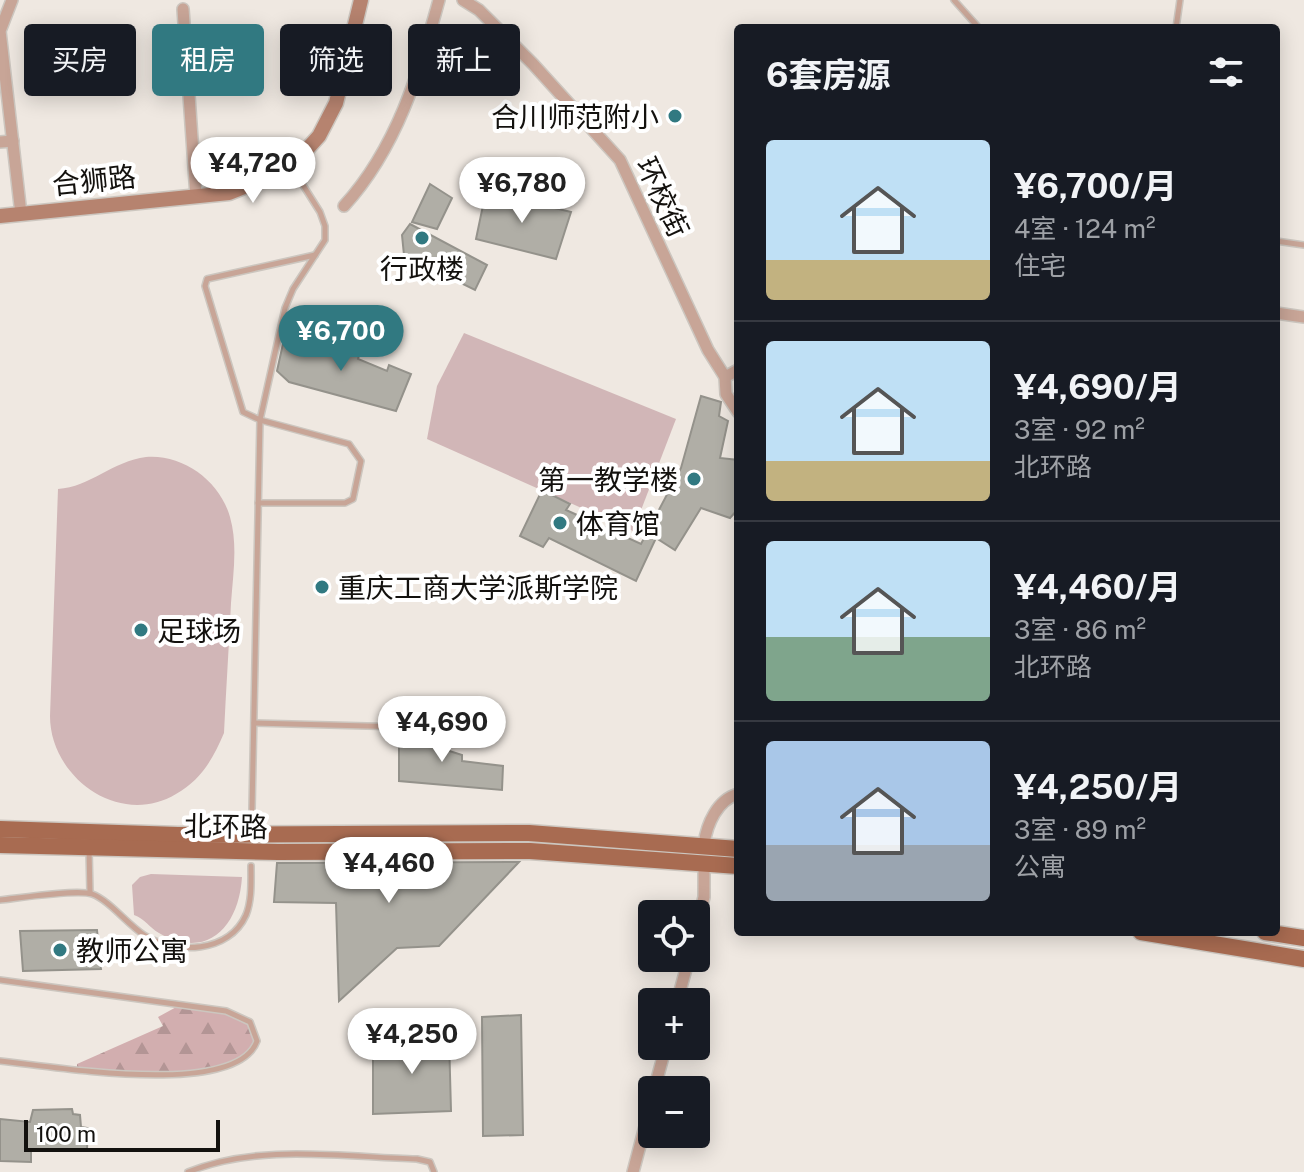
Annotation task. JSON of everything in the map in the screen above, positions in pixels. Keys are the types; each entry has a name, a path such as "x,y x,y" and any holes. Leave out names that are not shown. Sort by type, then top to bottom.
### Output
{"main road":[{"name":"合狮路","path":"0,216 229,193 260,183 290,165 319,136 336,103 361,0"},
{"name":"北环路","path":"0,829 192,835 529,833 734,848"},
{"name":"北环路","path":"0,845 349,853 530,851 734,866"},
{"path":"1280,934 1304,938"},
{"path":"1165,936 1304,959"}],"street":[{"path":"12,0 0,31 21,214"},
{"path":"344,206 397,126 412,93 439,0"},
{"name":"环校街","path":"463,0 479,10 533,64 620,160 708,350 725,377 726,394 734,406"},
{"path":"183,9 196,196"},
{"path":"0,142 13,141"},
{"path":"1280,314 1304,317"},
{"path":"725,377 734,372"},
{"path":"704,844 715,813 734,795"},
{"path":"703,900 704,862"},
{"path":"633,1172 639,1148"}],"lane":[{"path":"954,0 975,24"},
{"path":"1177,24 1180,0"},
{"path":"252,809 260,420 285,308 293,289 325,240 325,226 290,165"},
{"path":"1280,242 1304,245"},
{"path":"258,503 345,503 353,499 361,461 349,444 260,420 243,412 205,286 207,279 315,255"},
{"path":"254,723 442,728"},
{"path":"89,848 90,893"},
{"path":"0,900 90,893 147,937 170,945 196,947 218,943 234,932 246,914 251,866"},
{"path":"0,980 226,1011 250,1022 257,1041 253,1052 243,1061 192,1075 162,1076 0,1061"},
{"path":"188,1172 239,1157 271,1155 417,1159 430,1162 434,1172"}],"shaded area":[{"path":"464,333 676,419 633,531 427,439 437,386"},
{"name":"足球场","path":"146,457 173,460 209,481 230,517 234,560 224,733 205,768 185,788 154,803 132,805 92,791 62,759 53,738 50,716 58,489 81,484 123,463"},
{"path":"151,874 242,877 240,895 235,910 218,934 206,941 177,941 159,933 134,915 132,885 140,877"}],"green space":[{"path":"180,1005 222,1011 250,1023 257,1031 252,1051 236,1064 183,1075 77,1068 77,1064 163,1026 158,1017"}],"building":[{"path":"430,184 452,198 437,229 412,222"},
{"path":"486,191 571,212 556,259 476,239"},
{"name":"行政楼","path":"410,224 487,265 475,290 404,255 402,235"},
{"path":"286,330 306,337 304,344 331,351 337,341 360,352 358,359 387,371 389,365 411,374 396,411 289,382 277,371"},
{"path":"701,396 721,402 719,416 728,421 720,458 734,460 734,514 730,518 701,508 675,550 656,538 636,581 549,538 543,547 520,536 542,490 570,504 566,510 641,544 681,468"},
{"path":"399,732 441,733 440,748 462,755 462,761 503,766 502,790 399,781"},
{"path":"519,862 439,946 397,948 339,1001 336,903 274,902 277,863"},
{"name":"教师公寓","path":"97,930 101,969 23,971 20,931"},
{"path":"521,1015 523,1135 483,1136 482,1017"},
{"path":"389,1037 449,1038 451,1111 373,1114 373,1054 382,1053 381,1045 388,1045"},
{"path":"72,1109 73,1114 80,1115 81,1127 88,1128 87,1149 31,1149 31,1162 0,1161 0,1119 30,1122 33,1110"}],"place":[{"name":"合川师范附小","path":"675,116"},
{"name":"行政楼","path":"422,238"},
{"name":"第一教学楼","path":"694,479"},
{"name":"体育馆","path":"560,523"},
{"name":"重庆工商大学派斯学院","path":"322,587"},
{"name":"足球场","path":"141,630"},
{"name":"教师公寓","path":"60,950"}]}
